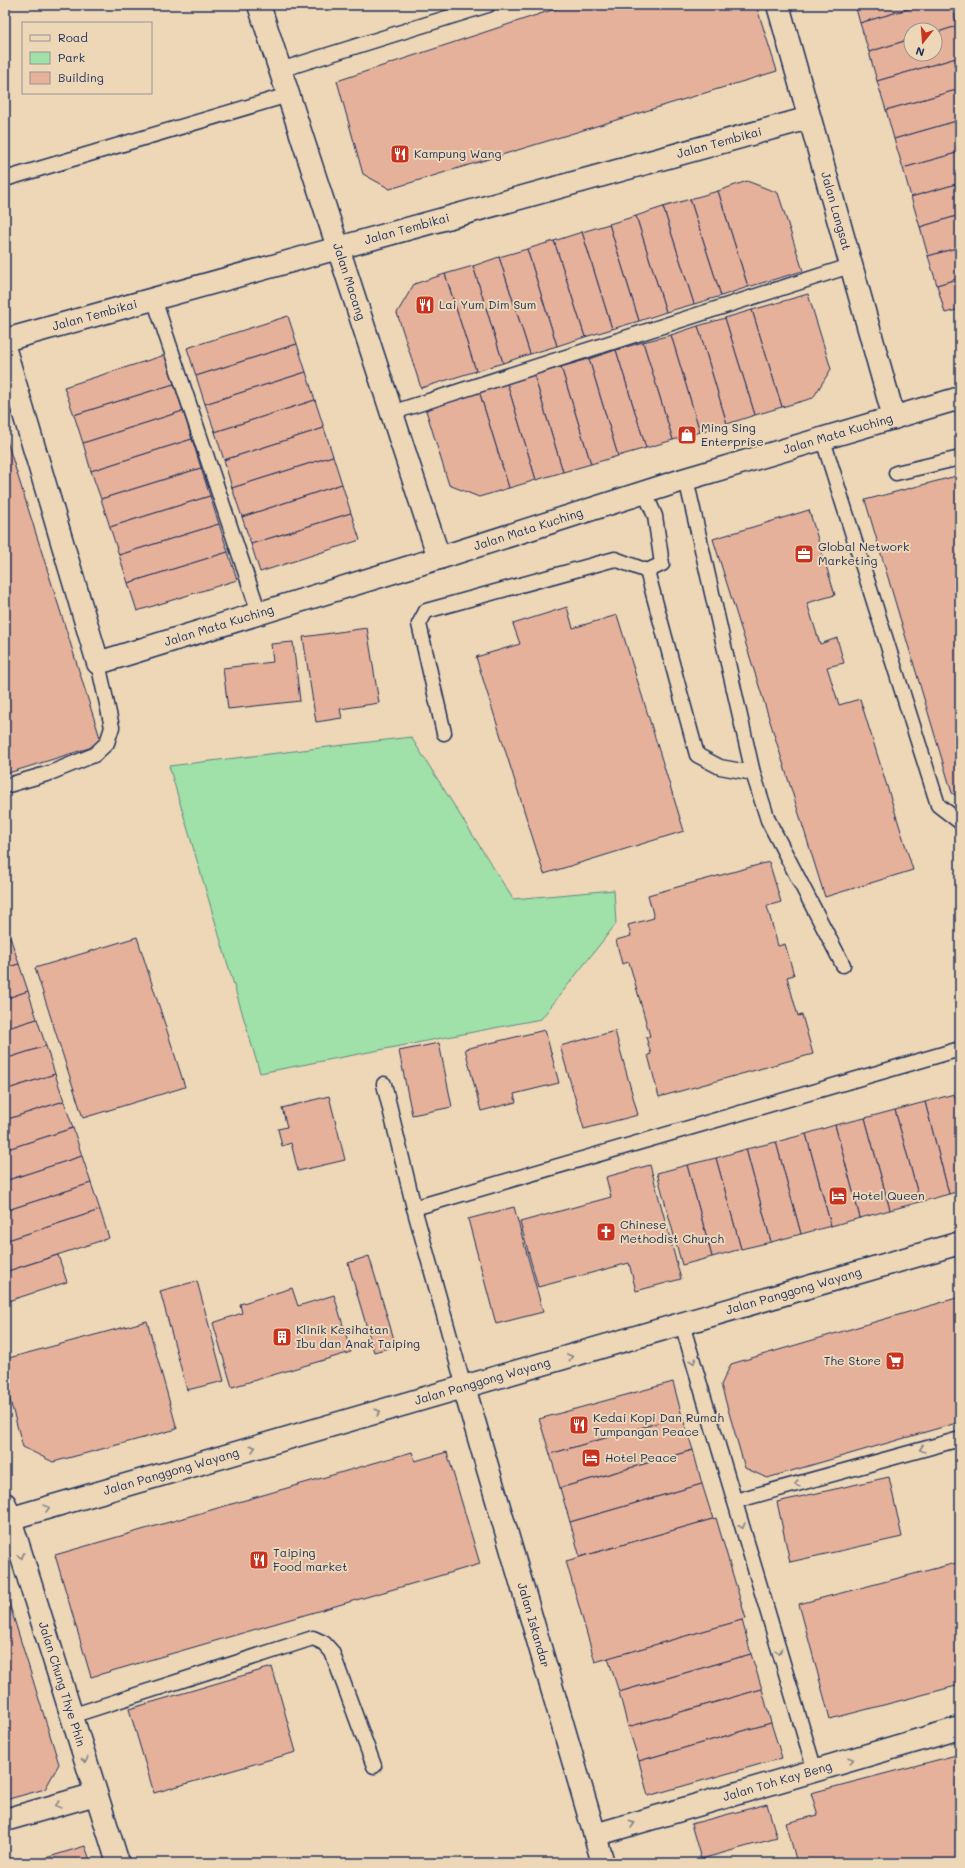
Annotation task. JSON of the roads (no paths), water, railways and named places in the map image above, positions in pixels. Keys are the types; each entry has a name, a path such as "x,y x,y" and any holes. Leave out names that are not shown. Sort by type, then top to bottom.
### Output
{"street":[{"name":"Jalan Macang","path":"259,5 438,558"},
{"name":"Jalan Langsat","path":"778,5 850,266 894,418"},
{"name":"Jalan Tembikai","path":"5,340 809,118"},
{"path":"5,350 98,663"},
{"name":"Jalan Mata Kuching","path":"98,663 686,480 960,398"},
{"name":"Jalan Panggong Wayang","path":"7,1515 464,1387 960,1243"},
{"name":"Jalan Iskandar","path":"464,1387 603,1863"},
{"name":"Jalan Chung Thye Phin","path":"7,1515 118,1863"},
{"name":"Jalan Toh Kay Beng","path":"595,1835 960,1728"},
{"path":"5,1820 96,1794"}],"lane":[{"path":"280,70 488,5"},
{"path":"5,179 288,95"},
{"path":"391,413 850,266"},
{"path":"154,299 259,613"},
{"path":"822,440 938,805 960,822"},
{"path":"896,473 960,458"},
{"path":"686,480 753,773 768,820 843,965"},
{"path":"444,733 419,624 426,610 615,559 647,571 662,564 655,516 645,493"},
{"path":"647,571 697,755 720,767 753,773"},
{"path":"5,786 50,773 94,755 107,743 112,728 98,663"},
{"path":"414,1208 960,1049"},
{"path":"384,1084 414,1208 464,1387"},
{"path":"682,1324 815,1771"},
{"path":"735,1501 960,1439"},
{"path":"71,1716 313,1638 324,1643 332,1652 374,1766"}],"place":[{"name":"Kampung Wang","path":"400,154"},
{"name":"Lai Yum Dim Sum","path":"425,305"},
{"name":"Ming Sing Enterprise","path":"687,435"},
{"name":"Global Network Marketing","path":"804,554"},
{"name":"Hotel Queen","path":"838,1196"},
{"name":"Chinese Methodist Church","path":"606,1232"},
{"name":"Klinik Kesihatan Ibu dan Anak Taiping","path":"282,1337"},
{"name":"The Store","path":"895,1361"},
{"name":"Kedai Kopi Dan Rumah Tumpangan Peace","path":"579,1425"},
{"name":"Hotel Peace","path":"591,1458"},
{"name":"Taiping Food market","path":"259,1560"}]}
